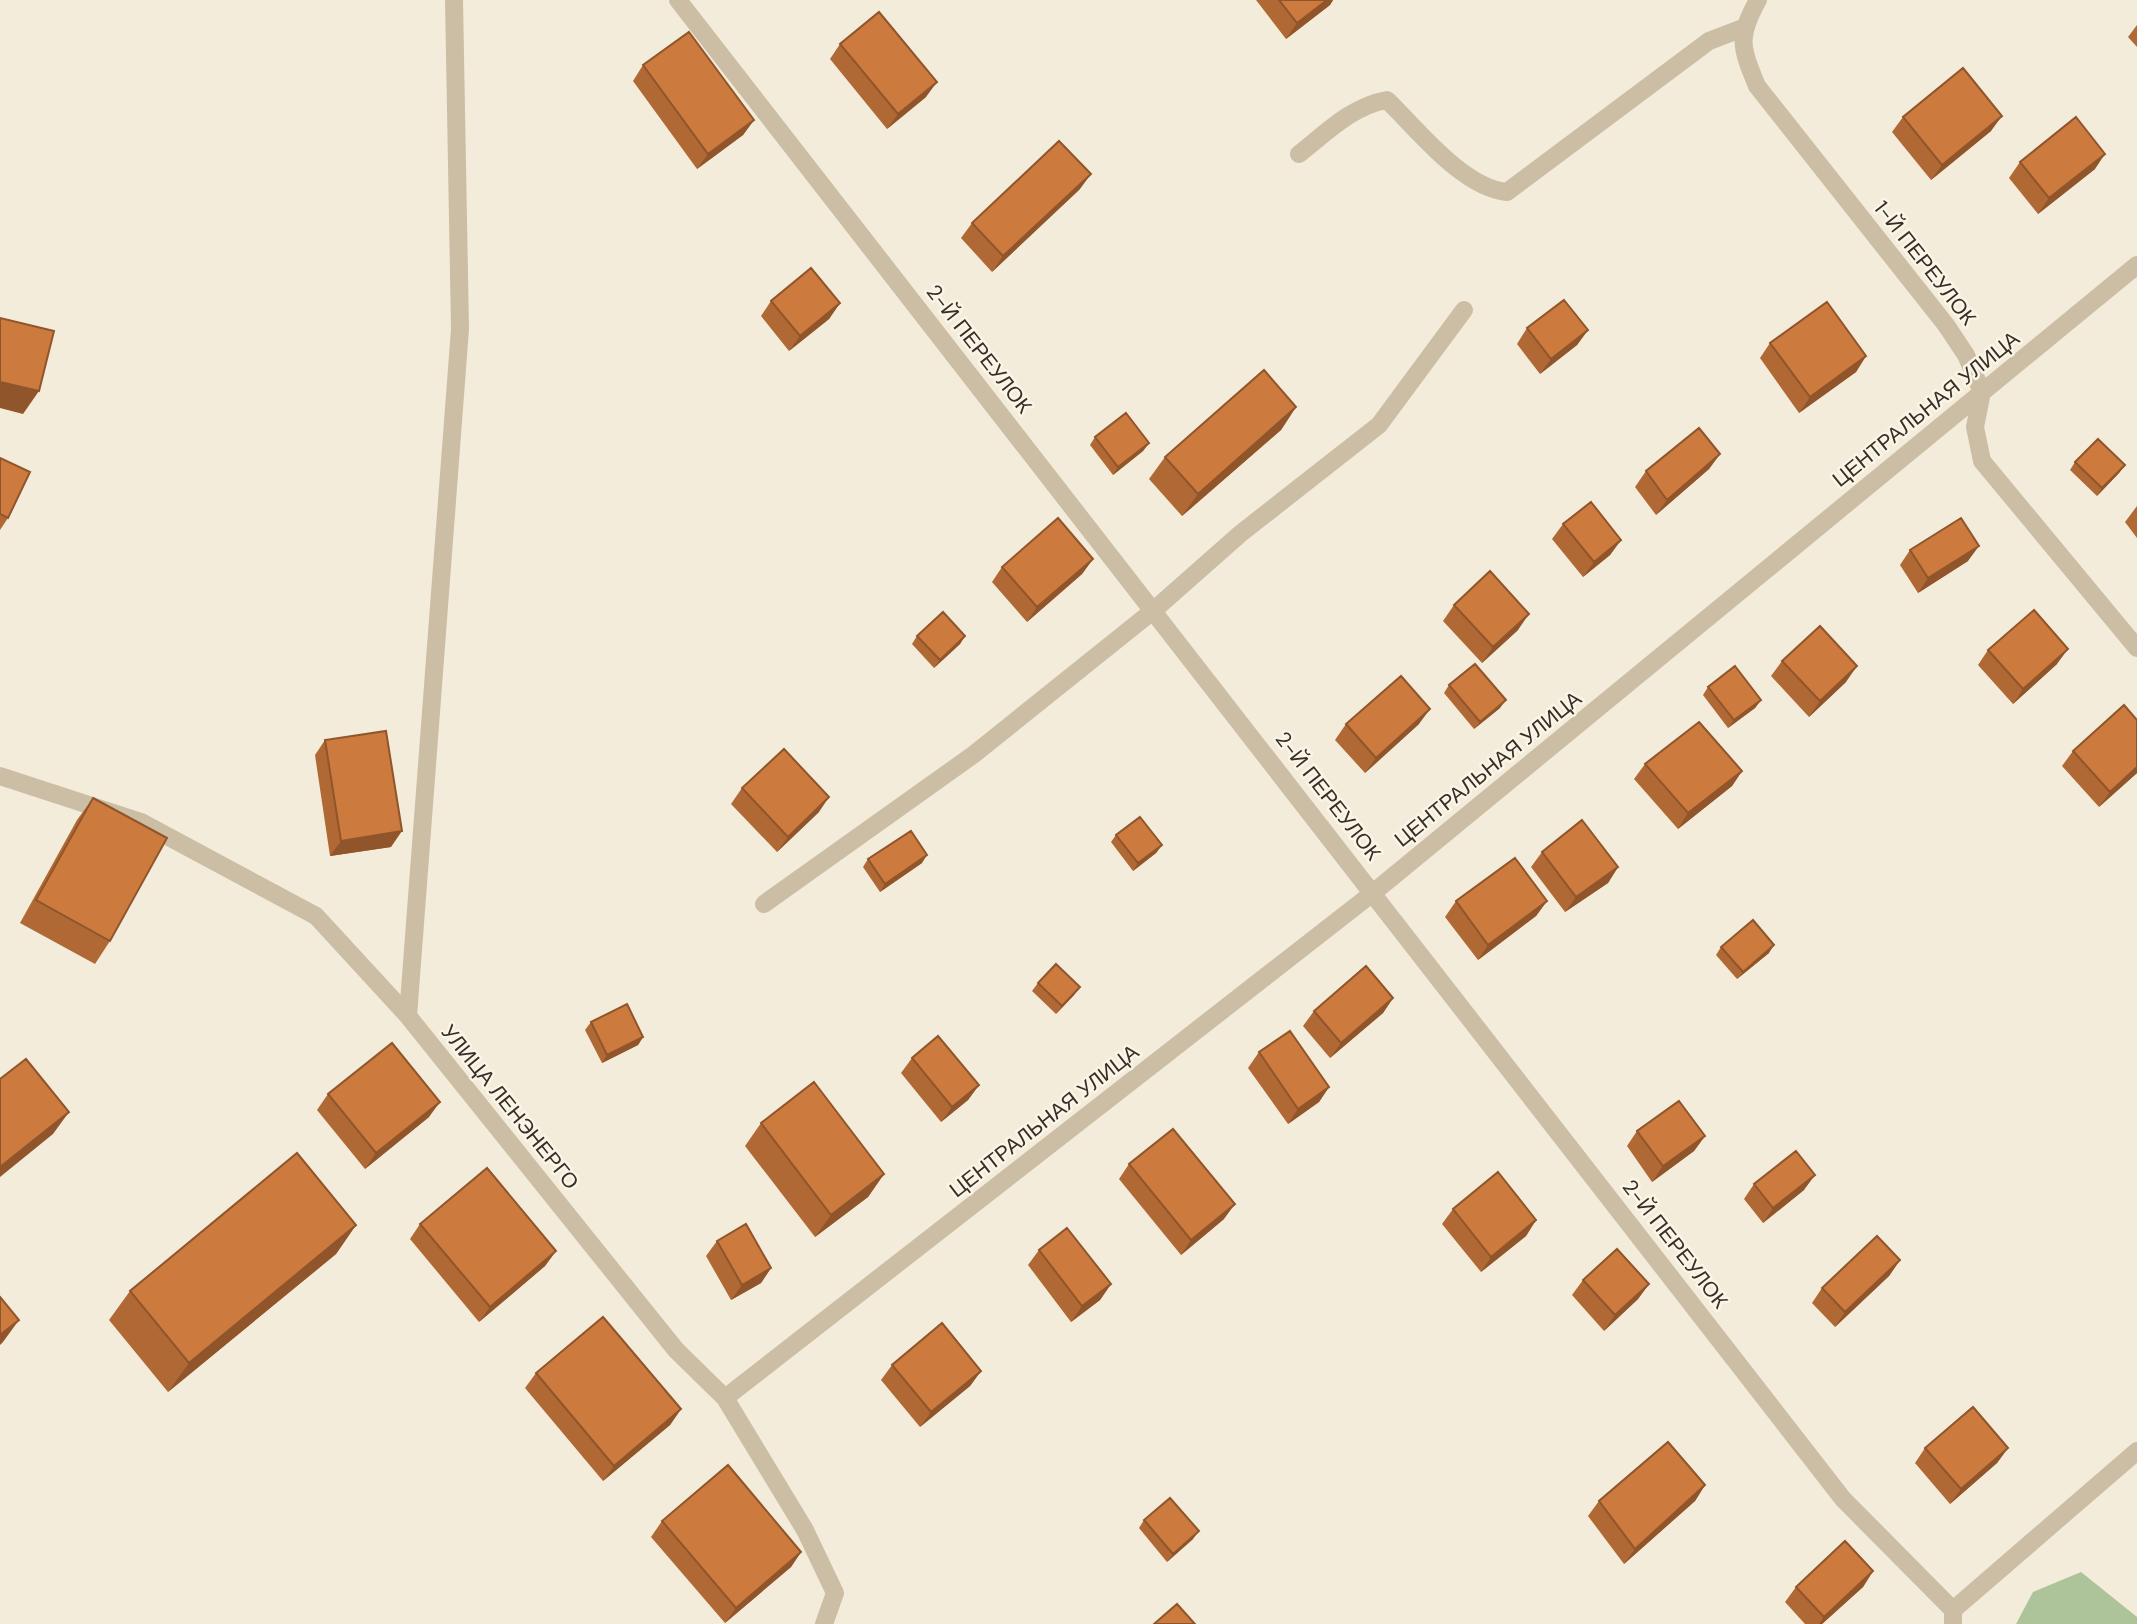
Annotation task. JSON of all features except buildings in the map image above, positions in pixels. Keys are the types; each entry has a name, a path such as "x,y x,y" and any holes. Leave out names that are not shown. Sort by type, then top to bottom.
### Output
{"street":[{"path":"408,1016 460,329 454,0"},
{"name":"2-Й ПЕРЕУЛОК","path":"678,0 1374,892 1843,1499 1953,1617"},
{"path":"1299,154 1346,116 1373,102 1387,100 1458,169 1489,190 1507,192 1709,41 1743,28 1758,0"},
{"name":"1-Й ПЕРЕУЛОК","path":"1743,28 1745,55 1757,86 1946,325 1966,355 1982,392"},
{"name":"ЦЕНТРАЛЬНАЯ УЛИЦА","path":"725,1398 1374,892 2137,265"},
{"path":"764,904 973,755 1154,610 1240,534 1379,425 1464,310"},
{"path":"1982,392 1975,427 1982,461 2137,648"},
{"name":"УЛИЦА ЛЕНЭНЕРГО","path":"0,776 141,822 316,916 408,1016 676,1350 725,1398 805,1530 835,1593 824,1624"},
{"path":"1953,1617 2137,1451"}],"green space":[{"path":"2081,1572 2137,1617 2137,1624 2016,1624 2033,1592"}]}
